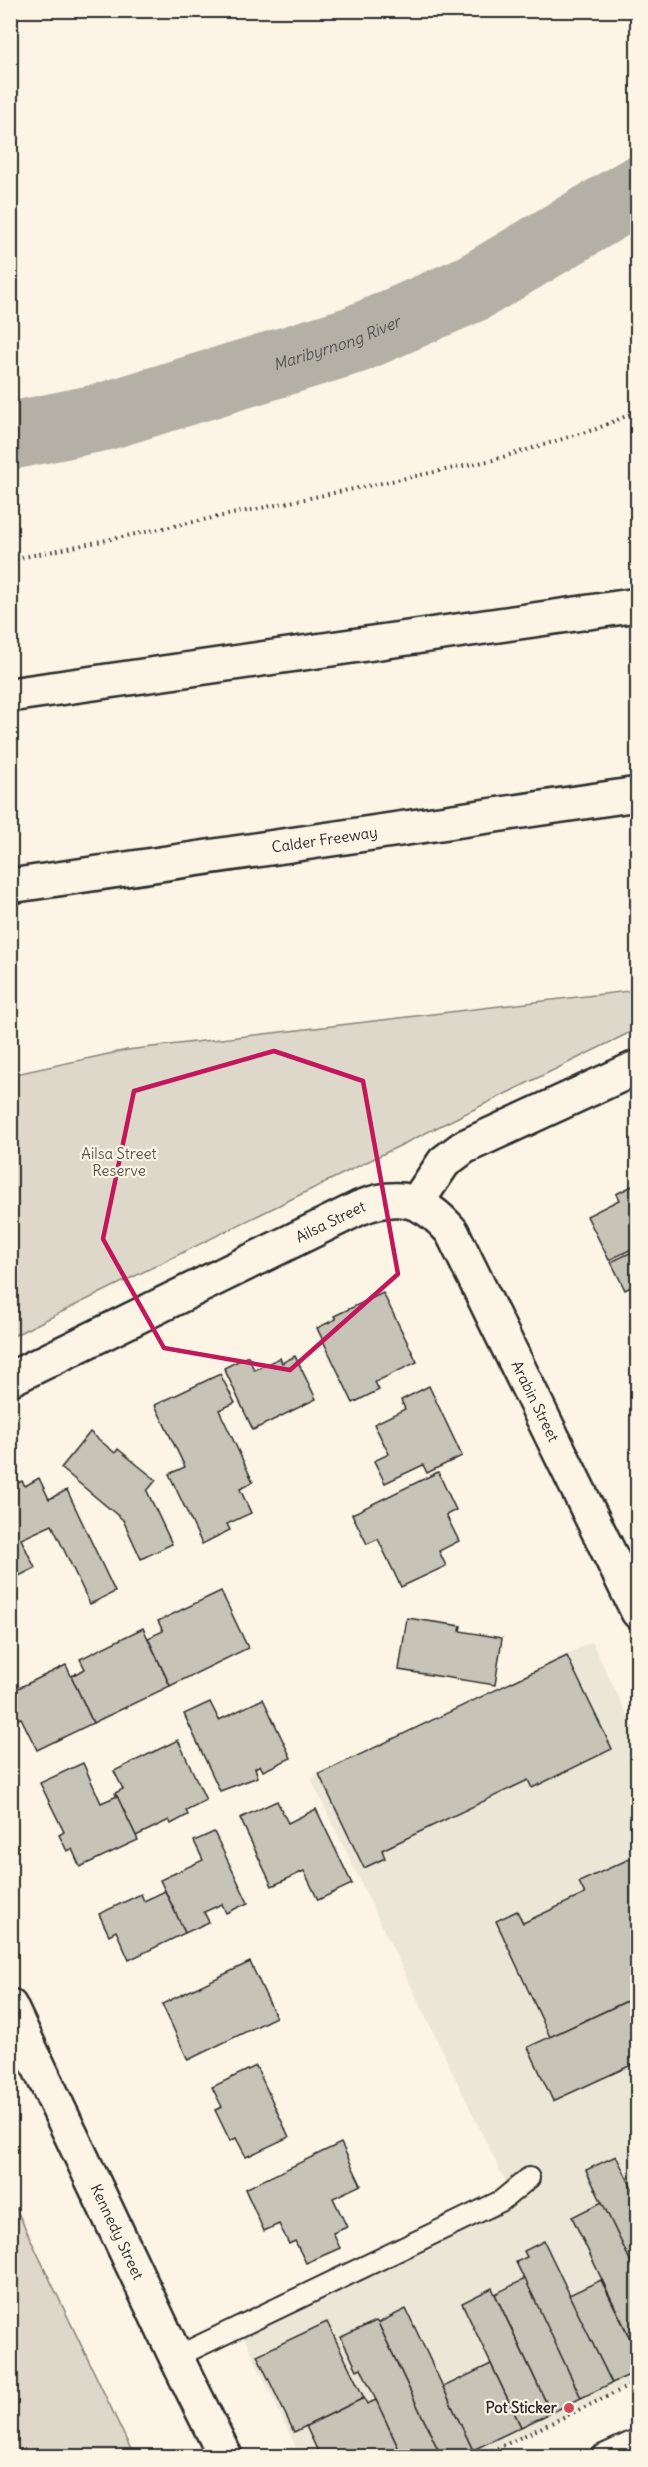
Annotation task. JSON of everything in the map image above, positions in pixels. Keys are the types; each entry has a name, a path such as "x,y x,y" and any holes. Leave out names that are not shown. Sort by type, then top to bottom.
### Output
{"main road":[{"path":"10,695 638,605"},
{"name":"Calder Freeway","path":"10,886 638,794"},
{"path":"417,1202 444,1162 464,1147 638,1067"},
{"name":"Ailsa Street","path":"10,1379 359,1208 389,1199 417,1202"},
{"name":"Arabin Street","path":"417,1202 434,1214 452,1232 638,1612"},
{"name":"Kennedy Street","path":"10,2006 225,2457"}],"lane":[{"path":"176,2357 501,2201 529,2178"},
{"path":"601,2457 638,2439"}],"path":[{"path":"10,560 493,460 596,429 638,411"},
{"path":"481,2457 638,2382"}],"highlighted area":[{"path":"274,1051 363,1081 398,1274 290,1370 164,1348 103,1239 134,1091"}],"shaded area":[{"path":"592,1642 637,1735 637,2382 481,2456 300,2456 242,2333 250,2312 507,2185 311,1779"}],"green space":[{"name":"Ailsa Street Reserve","path":"637,990 637,1029 11,1337 11,1075 127,1050"},
{"path":"11,2198 134,2456 11,2456"}],"building":[{"path":"638,1183 638,1246 609,1260 587,1216 619,1200 616,1194"},
{"path":"638,1249 638,1301 631,1287 625,1290 611,1262"},
{"path":"383,1293 417,1362 375,1382 379,1390 353,1403 317,1328 336,1319 334,1316"},
{"path":"248,1356 254,1370 280,1358 282,1363 295,1356 316,1399 253,1430 224,1368"},
{"path":"220,1374 235,1403 219,1410 253,1482 240,1489 251,1513 227,1524 230,1530 202,1544 169,1474 185,1467 155,1405"},
{"path":"429,1386 462,1456 427,1473 423,1465 385,1483 374,1461 389,1454 374,1424 405,1409 401,1400"},
{"path":"90,1432 115,1453 118,1449 156,1480 147,1491 172,1544 141,1559 123,1520 61,1468"},
{"path":"438,1472 456,1510 446,1515 459,1541 439,1551 446,1566 401,1587 378,1539 367,1544 352,1514"},
{"path":"39,1478 49,1499 67,1490 115,1592 90,1604 52,1525 21,1539 35,1568 11,1580 10,1487 22,1481 25,1486"},
{"path":"221,1591 248,1648 170,1686 148,1638 163,1631 158,1621"},
{"path":"407,1618 461,1626 460,1631 502,1638 495,1685 399,1670"},
{"path":"143,1628 170,1686 93,1723 71,1676 85,1669 80,1659"},
{"path":"567,1656 612,1749 532,1788 528,1780 382,1850 385,1858 364,1868 319,1774"},
{"path":"66,1665 93,1723 37,1750 21,1718 15,1720 10,1711 10,1692"},
{"path":"263,1699 291,1758 263,1771 260,1765 255,1768 258,1777 220,1791 184,1714 210,1702 219,1720"},
{"path":"178,1740 206,1800 186,1810 188,1815 171,1824 169,1820 136,1836 115,1793 123,1789 114,1771"},
{"path":"83,1763 101,1803 117,1796 138,1840 80,1867 72,1849 67,1851 59,1835 64,1832 40,1783"},
{"path":"277,1801 288,1823 316,1809 352,1884 318,1900 304,1871 272,1886 240,1818"},
{"path":"214,1832 248,1903 226,1913 222,1904 204,1912 209,1922 185,1933 160,1880 203,1860 194,1841"},
{"path":"638,1855 638,1996 550,2037 496,1921 517,1911 523,1923 585,1894 579,1882"},
{"path":"165,1891 185,1933 129,1960 116,1931 109,1935 99,1914 141,1894 144,1901"},
{"path":"250,1962 276,2017 188,2060 162,2004"},
{"path":"638,1996 638,2062 553,2101 528,2047"},
{"path":"256,2066 289,2137 246,2157 236,2138 230,2141 215,2110 222,2107 212,2087"},
{"path":"341,2143 361,2185 333,2198 347,2227 333,2233 340,2248 306,2263 295,2241 289,2244 279,2224 264,2231 245,2189"},
{"path":"616,2156 638,2200 638,2277 586,2170"},
{"path":"602,2202 638,2277 638,2355 572,2217"},
{"path":"544,2241 612,2383 581,2398 516,2262 527,2257 524,2251"},
{"path":"525,2279 581,2398 551,2413 495,2294"},
{"path":"601,2280 638,2355 638,2371 612,2383 569,2295"},
{"path":"492,2288 551,2413 521,2427 462,2303"},
{"path":"406,2309 473,2450 460,2456 441,2456 378,2323"},
{"path":"376,2321 441,2456 402,2456 361,2368 357,2370 341,2337"},
{"path":"327,2322 364,2398 294,2432 257,2355"},
{"path":"491,2364 521,2427 473,2450 443,2387"},
{"path":"364,2398 367,2404 376,2400 402,2456 320,2456 306,2426"}],"waterway":[{"name":"Maribyrnong River","path":"10,436 103,417 354,340 473,288 638,190"}],"place":[{"name":"Pot Sticker","path":"569,2408"}]}
